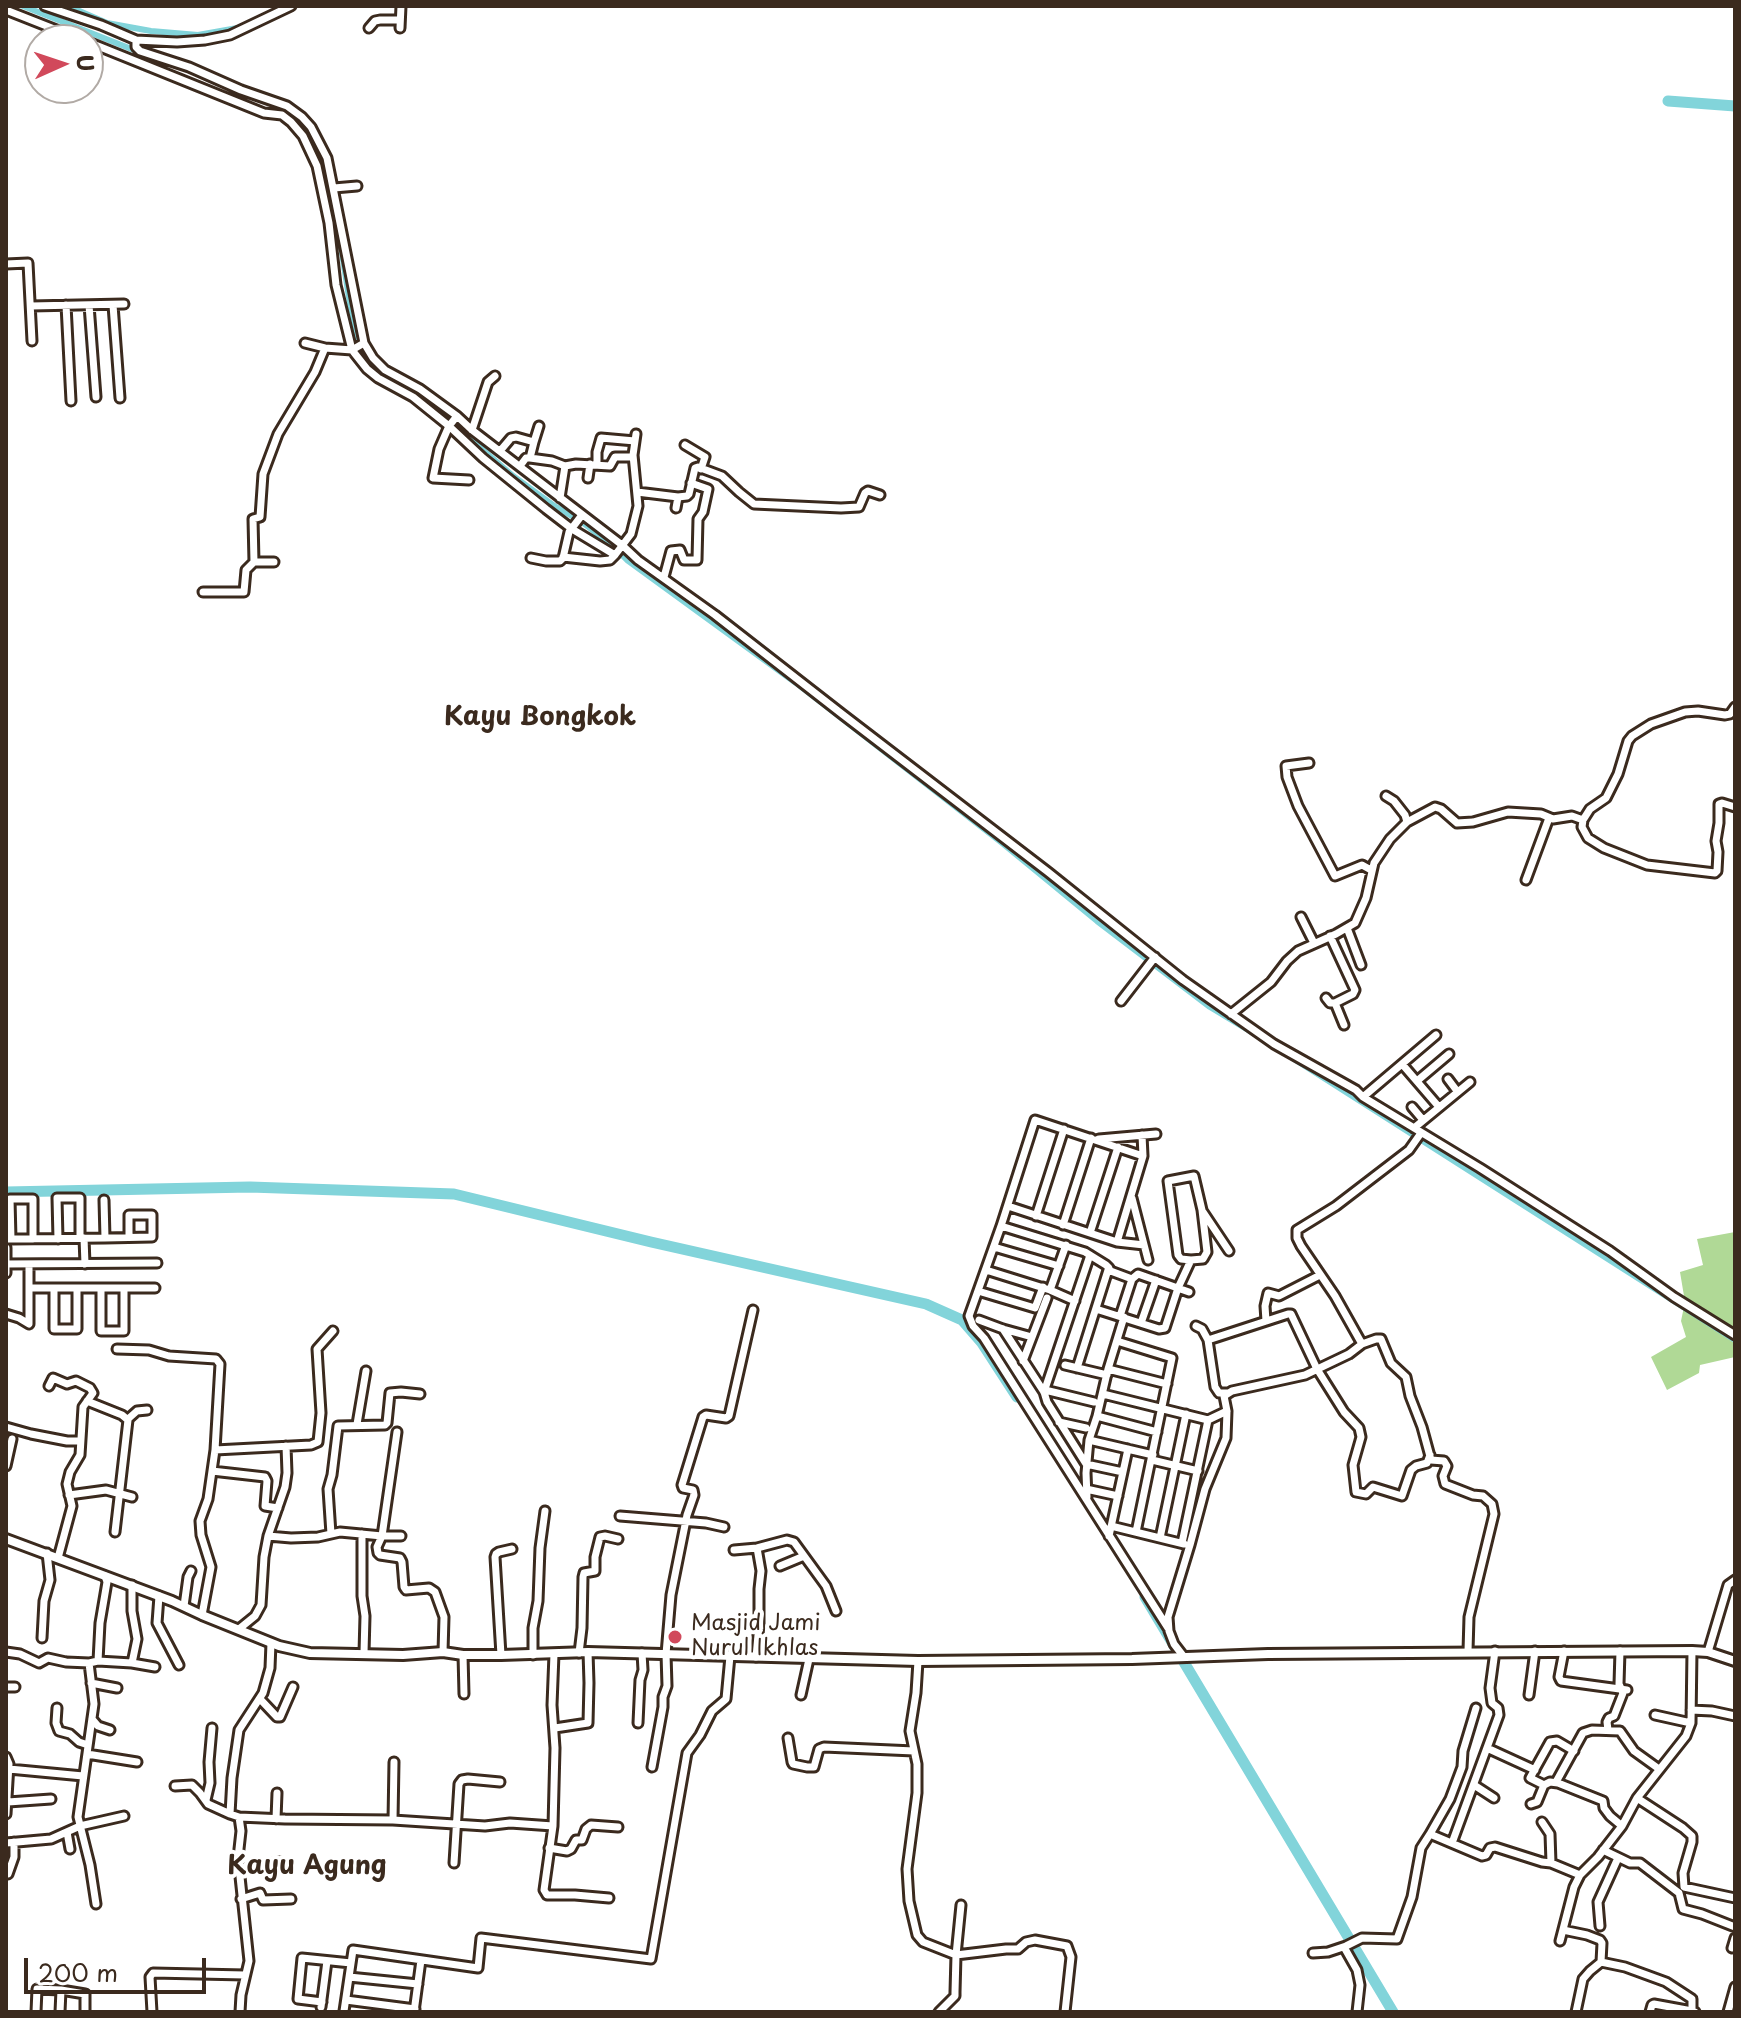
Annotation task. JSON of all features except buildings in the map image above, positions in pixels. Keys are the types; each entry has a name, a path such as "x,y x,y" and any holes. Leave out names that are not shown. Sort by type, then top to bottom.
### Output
{"street":[{"path":"44,7 136,40 177,42 212,39 235,33 291,6"},
{"path":"369,28 380,20 400,24 401,6"},
{"path":"6,10 45,24"},
{"path":"136,40 140,51 189,67 302,117 315,144 317,166 334,221 347,304 367,369 416,393 453,421 472,430 619,550"},
{"path":"104,48 264,113 284,111"},
{"path":"251,107 255,95"},
{"path":"284,111 298,130 327,158 334,188 336,285 347,304 358,347"},
{"path":"334,188 357,186"},
{"path":"6,264 28,263 32,341"},
{"path":"31,306 124,304"},
{"path":"66,305 71,401"},
{"path":"89,305 96,397"},
{"path":"113,305 120,398"},
{"path":"305,343 325,348 358,347 373,358 382,374"},
{"path":"254,562 253,519 260,517 263,474 278,434 315,372 325,348"},
{"path":"472,430 488,382 495,376"},
{"path":"416,393 453,421 483,458 573,528 638,560 664,577 1183,980 1274,1044 1356,1090 1610,1251 1674,1297 1735,1335"},
{"path":"453,421 439,449 433,478 469,480"},
{"path":"530,458 539,426"},
{"path":"563,557 610,560 631,534 638,506 633,457 635,437 601,438 588,478"},
{"path":"500,451 511,438 534,442"},
{"path":"685,445 705,457 701,469"},
{"path":"508,476 526,458 565,466 612,466 615,457 633,457"},
{"path":"547,507 557,497 565,466"},
{"path":"637,492 687,496 695,468 722,476 754,504 859,507 868,491 880,495"},
{"path":"664,577 671,551 680,550 684,560 697,560 698,519 703,512 708,489 691,483"},
{"path":"676,508 678,497"},
{"path":"531,558 560,561 569,532 581,516"},
{"path":"203,592 244,592 246,570 254,562 274,562"},
{"path":"1735,707 1725,715 1685,712 1651,724 1632,736 1606,798 1590,809 1582,827 1588,838 1604,848 1647,865 1715,873 1719,804 1735,807"},
{"path":"1309,763 1286,766 1287,777 1298,806 1335,876 1362,865 1371,870"},
{"path":"1386,796 1394,801 1407,822"},
{"path":"1231,1014 1271,982 1293,955 1355,923 1378,854 1407,822 1435,807 1457,823 1508,812 1541,814 1549,818 1572,816 1583,820"},
{"path":"1526,880 1549,818"},
{"path":"1301,917 1314,943"},
{"path":"1347,928 1361,965"},
{"path":"1326,998 1330,1003 1335,1003 1355,990 1330,936"},
{"path":"1121,1001 1154,959"},
{"path":"1335,1003 1344,1025"},
{"path":"1363,1097 1436,1035"},
{"path":"1417,1081 1449,1054"},
{"path":"1402,1064 1439,1107"},
{"path":"1448,1079 1457,1091"},
{"path":"1362,1344 1335,1296 1301,1246 1297,1230 1336,1206 1409,1150 1423,1120 1470,1082"},
{"path":"1412,1107 1423,1120"},
{"path":"1143,1156 1035,1120 969,1320 984,1338 1087,1500 1183,1657"},
{"path":"1036,1216 1064,1129"},
{"path":"1093,1139 1156,1134"},
{"path":"1117,1242 1143,1156 1142,1135"},
{"path":"1063,1225 1093,1139"},
{"path":"1090,1233 1118,1147"},
{"path":"1194,1176 1207,1252 1203,1259 1191,1260 1181,1259 1178,1255 1168,1181 1194,1176"},
{"path":"1132,1195 1148,1260"},
{"path":"58,1239 57,1198 80,1198 85,1264"},
{"path":"33,1239 33,1199 10,1199 8,1239 33,1239 58,1239 152,1237 152,1215 129,1215 129,1237"},
{"path":"104,1200 105,1238"},
{"path":"1008,1206 1117,1242 1144,1245"},
{"path":"1202,1210 1229,1251"},
{"path":"1001,1226 1066,1245 1090,1255 1109,1268 1077,1368"},
{"path":"978,1291 1035,1308 1059,1266 1066,1245"},
{"path":"994,1247 1059,1266"},
{"path":"6,1248 6,1273"},
{"path":"1044,1391 1090,1255"},
{"path":"1096,1309 1159,1329 1165,1328 1191,1260"},
{"path":"6,1264 157,1263"},
{"path":"6,1314 29,1324 29,1264"},
{"path":"986,1270 1075,1301"},
{"path":"1108,1270 1132,1279"},
{"path":"1087,1500 1089,1440 1132,1279 1138,1274 1189,1292"},
{"path":"1266,1321 1268,1293 1282,1295 1320,1275"},
{"path":"1141,1323 1156,1280"},
{"path":"30,1288 155,1288"},
{"path":"54,1288 54,1329 77,1329 77,1288"},
{"path":"101,1288 101,1331 124,1331 124,1288"},
{"path":"1023,1361 1046,1292"},
{"path":"652,1767 667,1686 666,1654 671,1595 694,1492 682,1485 703,1418 706,1415 729,1416 753,1310"},
{"path":"1208,1340 1291,1314 1317,1369 1344,1412 1359,1428 1361,1437 1353,1465 1356,1492 1366,1494 1373,1487 1402,1496 1411,1470 1427,1463 1430,1455"},
{"path":"979,1320 1032,1337"},
{"path":"1196,1326 1202,1329 1208,1340 1215,1387 1219,1393 1305,1375 1349,1354 1362,1344 1381,1339 1391,1363 1406,1377 1430,1455 1434,1461 1446,1462 1445,1484 1486,1497 1494,1510 1469,1617 1468,1651"},
{"path":"1003,1329 1044,1391 1047,1402 1086,1464 1123,1472"},
{"path":"215,1450 315,1444 319,1440 321,1406 317,1349 333,1331"},
{"path":"1117,1341 1172,1358 1136,1532"},
{"path":"117,1349 149,1350 169,1356 218,1361 215,1450 208,1499 200,1521 211,1567 202,1615"},
{"path":"1065,1365 1167,1384"},
{"path":"357,1424 366,1371"},
{"path":"49,1386 53,1378 67,1384 78,1381 92,1391 83,1407 80,1455 68,1478 72,1506 58,1558"},
{"path":"1044,1391 1094,1402"},
{"path":"320,1428 387,1424 390,1393 420,1394"},
{"path":"1186,1544 1226,1438 1224,1396 1228,1393"},
{"path":"1103,1394 1208,1420 1227,1411"},
{"path":"87,1401 128,1419 115,1532"},
{"path":"128,1419 137,1411 147,1410"},
{"path":"1160,1538 1186,1414"},
{"path":"1097,1416 1157,1432"},
{"path":"1169,1631 1168,1617 1186,1544 1208,1420"},
{"path":"1059,1422 1086,1428"},
{"path":"331,1534 328,1489 338,1426"},
{"path":"6,1427 67,1441 80,1441"},
{"path":"397,1432 378,1553 400,1558 405,1589 429,1588 435,1592 444,1617 443,1652"},
{"path":"6,1466 12,1439"},
{"path":"1089,1440 1198,1471"},
{"path":"239,1629 255,1616 261,1605 268,1536 287,1479 286,1446"},
{"path":"1109,1536 1128,1449"},
{"path":"212,1471 265,1477 265,1506 278,1508"},
{"path":"1086,1489 1118,1496"},
{"path":"69,1495 106,1490 132,1497"},
{"path":"533,1655 545,1511"},
{"path":"620,1516 724,1527"},
{"path":"1111,1526 1186,1544"},
{"path":"268,1536 291,1538 340,1532 401,1536"},
{"path":"362,1534 364,1653"},
{"path":"555,1728 588,1723 584,1573 595,1571 600,1537 618,1539"},
{"path":"6,1539 132,1585 271,1643 310,1653 642,1653 918,1661 1468,1651 1692,1651 1708,1652 1735,1661"},
{"path":"734,1550 791,1540 826,1586 836,1611"},
{"path":"756,1657 761,1571 757,1548"},
{"path":"501,1655 495,1557 499,1552 512,1549"},
{"path":"42,1638 44,1601 50,1580 47,1553"},
{"path":"780,1566 804,1556"},
{"path":"184,1606 191,1571"},
{"path":"98,1661 107,1582 105,1576"},
{"path":"1708,1652 1728,1585 1735,1580"},
{"path":"132,1585 137,1639 132,1663"},
{"path":"159,1596 157,1623 179,1665"},
{"path":"230,1814 239,1730 260,1699 270,1668 271,1643"},
{"path":"1452,1843 1499,1711 1492,1703 1490,1688 1495,1651"},
{"path":"1529,1695 1535,1651"},
{"path":"1564,1651 1560,1680 1624,1690"},
{"path":"1620,1651 1619,1684 1624,1690"},
{"path":"1560,1941 1580,1875 1622,1826 1637,1798 1686,1736 1691,1723 1692,1651"},
{"path":"6,1652 20,1654 39,1663 48,1658 66,1662 98,1661 155,1667"},
{"path":"638,1723 642,1653"},
{"path":"554,1654 553,1826 545,1894 609,1898"},
{"path":"463,1655 464,1694"},
{"path":"344,2011 353,1950 478,1968 481,1938 651,1959 687,1753 712,1711 726,1699 730,1656"},
{"path":"801,1695 809,1659"},
{"path":"918,1661 910,1731 917,1764 917,1793 907,1869 909,1901 917,1935 923,1942 956,1955 1018,1949 1026,1942 1035,1940 1067,1946 1071,1957 1065,2012"},
{"path":"89,1663 94,1704 79,1812 96,1904"},
{"path":"91,1683 117,1688"},
{"path":"6,1687 15,1687"},
{"path":"260,1699 280,1717 293,1687"},
{"path":"1608,1730 1607,1722 1614,1716 1624,1690"},
{"path":"57,1708 59,1731 88,1745"},
{"path":"1313,1953 1345,1947 1362,1938 1397,1939 1412,1897 1421,1848 1450,1799 1462,1767 1463,1751 1476,1708"},
{"path":"1691,1710 1735,1716"},
{"path":"1655,1715 1691,1723"},
{"path":"92,1719 98,1726 110,1730"},
{"path":"206,1800 210,1783 212,1728"},
{"path":"1556,1782 1583,1733 1592,1730 1622,1732 1634,1751 1659,1769"},
{"path":"788,1738 793,1764 807,1767 814,1767 819,1749 824,1747 914,1751"},
{"path":"1544,1785 1530,1778 1550,1742 1557,1741 1574,1751"},
{"path":"1487,1748 1535,1770"},
{"path":"87,1754 137,1762"},
{"path":"6,1757 9,1761 6,1814"},
{"path":"393,1820 394,1762"},
{"path":"9,1769 83,1776"},
{"path":"454,1863 458,1788 462,1780 500,1782"},
{"path":"1531,1804 1537,1802 1544,1785 1556,1782 1603,1801 1610,1816 1622,1826"},
{"path":"175,1786 192,1785 208,1804 239,1817 553,1826"},
{"path":"1474,1785 1494,1798"},
{"path":"276,1819 277,1793"},
{"path":"1637,1798 1692,1836 1679,1893 1683,1909 1735,1927"},
{"path":"7,1799 51,1799"},
{"path":"8,1874 14,1857 10,1842 51,1839 80,1826 124,1816"},
{"path":"239,1817 238,1858 249,1961 240,2012"},
{"path":"1542,1822 1550,1834 1551,1863"},
{"path":"549,1848 571,1849 576,1840 584,1838 588,1825 618,1827"},
{"path":"67,1832 70,1849"},
{"path":"1430,1834 1482,1856 1495,1847 1580,1875"},
{"path":"1603,1850 1630,1863 1640,1863 1679,1893"},
{"path":"1600,1926 1598,1902 1618,1858"},
{"path":"240,1869 280,1862"},
{"path":"1683,1883 1686,1888 1735,1898"},
{"path":"241,1899 260,1893 263,1900 291,1899"},
{"path":"939,2012 955,1996 961,1905"},
{"path":"1563,1930 1601,1941 1601,1962"},
{"path":"1732,1948 1735,1938"},
{"path":"1345,1947 1359,1976 1357,2012"},
{"path":"327,1961 321,2004 298,1999 302,1958 351,1963"},
{"path":"346,2000 414,2011 421,1960"},
{"path":"1601,1962 1666,1982 1692,1999 1693,2011 1654,2004 1650,2012"},
{"path":"1576,2012 1583,1979 1601,1962"},
{"path":"152,2012 150,1977 153,1973 245,1975"},
{"path":"349,1977 418,1984"},
{"path":"1728,2012 1735,1987"},
{"path":"36,2012 37,1989 85,1994 85,2012"},
{"path":"60,2012 61,1990"}],"green space":[{"path":"1735,1232 1735,1357 1700,1365 1699,1373 1667,1390 1651,1357 1686,1337 1681,1321 1685,1302 1680,1272 1703,1265 1697,1239"}],"waterway":[{"path":"23,6 139,52"},
{"path":"68,6 107,23 151,31 198,35 243,27"},
{"path":"1668,101 1735,106"},
{"path":"268,102 303,122 312,136"},
{"path":"341,246 355,336 364,354 378,369 419,395 513,476 582,522 627,560 796,683 1210,1007 1258,1036"},
{"path":"1294,1059 1735,1340"},
{"path":"6,1192 250,1187 454,1194 926,1304 962,1320 982,1343 1017,1397"},
{"path":"1145,1597 1393,2012"}],"place":[{"name":"Masjid Jami Nurul Ikhlas","path":"675,1637"}],"district":[{"name":"Kayu Bongkok","path":"540,718"},
{"name":"Kayu Agung","path":"307,1867"}]}
